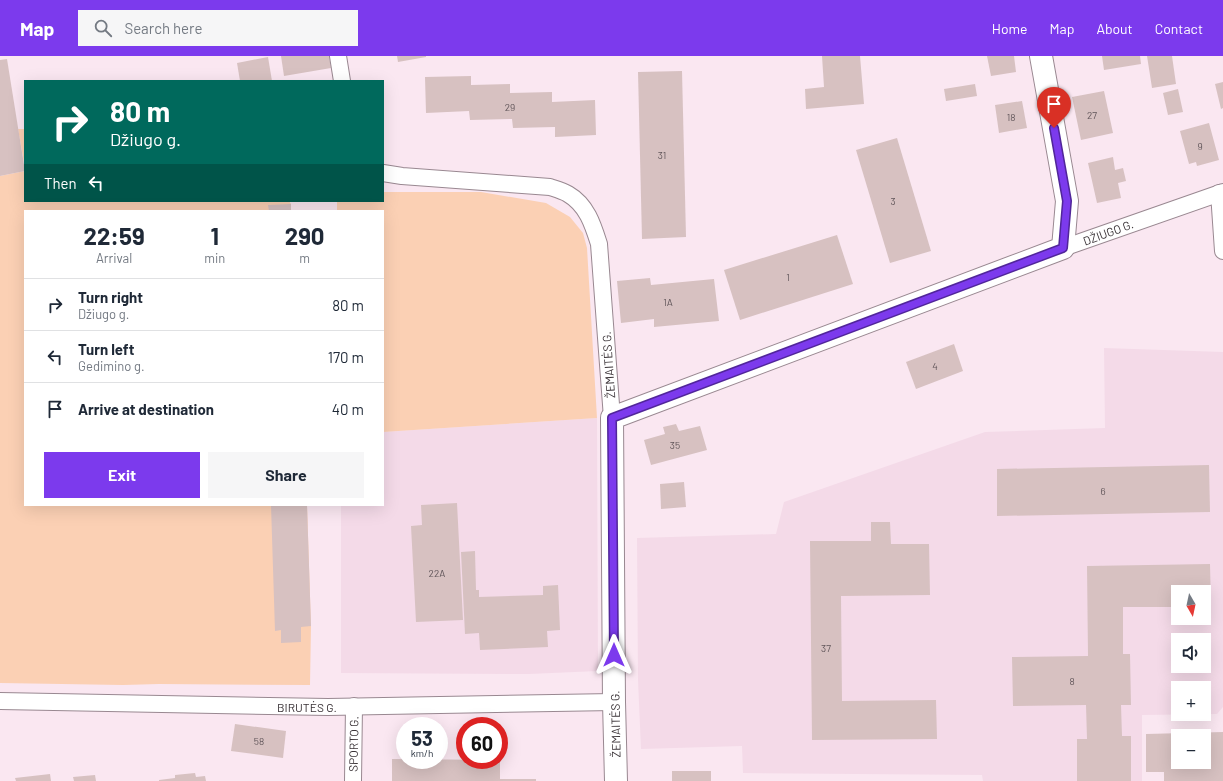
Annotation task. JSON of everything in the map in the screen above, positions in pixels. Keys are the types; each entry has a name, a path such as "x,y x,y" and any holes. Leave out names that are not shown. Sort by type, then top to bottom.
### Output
{"main road":[{"path":"1041,56 1067,201 1063,248"},
{"name":"DŽIUGO G.","path":"612,418 1063,248"},
{"name":"ŽEMAITĖS G.","path":"612,418 616,781"}],"street":[{"path":"338,56 342,80"},
{"name":"ŽEMAITĖS G.","path":"384,173 402,176 550,187 568,193 583,207 592,223 599,244 612,418"},
{"path":"1221,193 1223,251"},
{"name":"DŽIUGO G.","path":"1063,248 1221,193"},
{"name":"BIRUTĖS G.","path":"0,702 263,707 614,702"},
{"name":"SPORTO G.","path":"353,781 354,706"}],"shaded area":[{"path":"18,129 24,129 24,162"},
{"path":"24,171 24,202 290,202 291,204 291,210 24,210 24,506 307,506 311,626 310,685 123,685 0,683 0,176"},
{"path":"384,192 481,192 546,203 570,217 583,233 587,248 597,418 384,432 384,210 337,210 337,202 384,202"},
{"path":"1104,348 1223,352 1223,707 1217,714 1211,714 1211,681 1171,681 1171,715 1142,715 1142,781 983,781 982,775 743,773 742,746 641,749 638,680 637,538 776,534 784,502 985,432 1105,428"},
{"path":"597,418 598,671 529,674 341,673 341,506 384,506 384,432"}],"building":[{"path":"281,56 329,56 331,68 284,76"},
{"path":"397,56 426,56 426,57 398,62"},
{"path":"822,56 860,56 864,104 806,109 805,89 824,87"},
{"path":"987,56 1014,56 1016,72 991,76"},
{"path":"1102,56 1140,56 1141,64 1104,70"},
{"path":"1147,56 1172,56 1176,84 1152,88"},
{"path":"268,57 272,80 240,80 237,63"},
{"path":"7,59 24,171 0,176 0,60"},
{"path":"682,71 686,237 642,239 638,72"},
{"path":"471,76 471,85 510,84 510,93 552,92 552,102 595,100 596,135 555,137 555,127 513,128 512,119 470,120 469,111 426,113 425,77"},
{"path":"1223,82 1223,108 1221,109 1215,84"},
{"path":"975,84 977,96 946,101 944,89"},
{"path":"1178,89 1183,112 1168,115 1163,93"},
{"path":"1104,91 1113,133 1081,140 1072,97"},
{"path":"1022,101 1027,128 999,133 995,105"},
{"path":"1209,123 1219,160 1197,166 1196,162 1189,164 1180,131"},
{"path":"897,138 931,251 890,263 856,150"},
{"path":"1113,157 1115,170 1123,168 1126,181 1118,183 1121,198 1097,203 1088,163"},
{"path":"291,204 291,210 269,210 268,205"},
{"path":"837,235 853,284 740,320 724,270"},
{"path":"650,278 651,285 714,279 719,321 654,327 654,319 621,323 617,281"},
{"path":"954,344 963,371 916,389 906,362"},
{"path":"676,424 679,431 700,426 707,450 651,465 644,440 665,434 663,427"},
{"path":"1209,465 1210,512 997,516 997,469"},
{"path":"684,482 686,507 661,509 660,484"},
{"path":"457,503 463,620 416,622 411,526 422,525 421,505"},
{"path":"271,506 307,506 311,626 301,627 301,642 281,643 281,630 275,631"},
{"path":"871,522 890,522 891,544 929,544 930,595 841,596 842,701 936,700 937,739 812,740 810,541 871,541"},
{"path":"475,551 476,590 479,590 479,597 543,595 543,586 558,585 560,630 547,631 548,647 480,650 479,633 465,634 461,552"},
{"path":"1210,564 1210,585 1171,585 1171,607 1123,607 1123,654 1130,654 1131,705 1121,705 1122,736 1131,736 1131,781 1077,781 1077,739 1087,739 1086,705 1013,706 1012,657 1088,656 1087,566"},
{"path":"235,724 286,731 283,758 231,751"},
{"path":"1211,732 1223,732 1223,781 1164,781 1164,772 1146,772 1146,734 1171,733 1171,769 1211,769"},
{"path":"392,759 396,759 396,769 448,769 448,760 456,760 456,769 500,769 500,779 536,779 536,781 392,781"},
{"path":"672,771 711,771 711,781 672,781"},
{"path":"195,773 196,777 205,776 206,781 159,781 175,778 175,775"},
{"path":"50,774 51,781 16,781 15,778"},
{"path":"95,775 96,781 74,781 73,777"}],"route":[{"path":"614,655 612,418 1063,248 1067,201 1054,128"}]}
